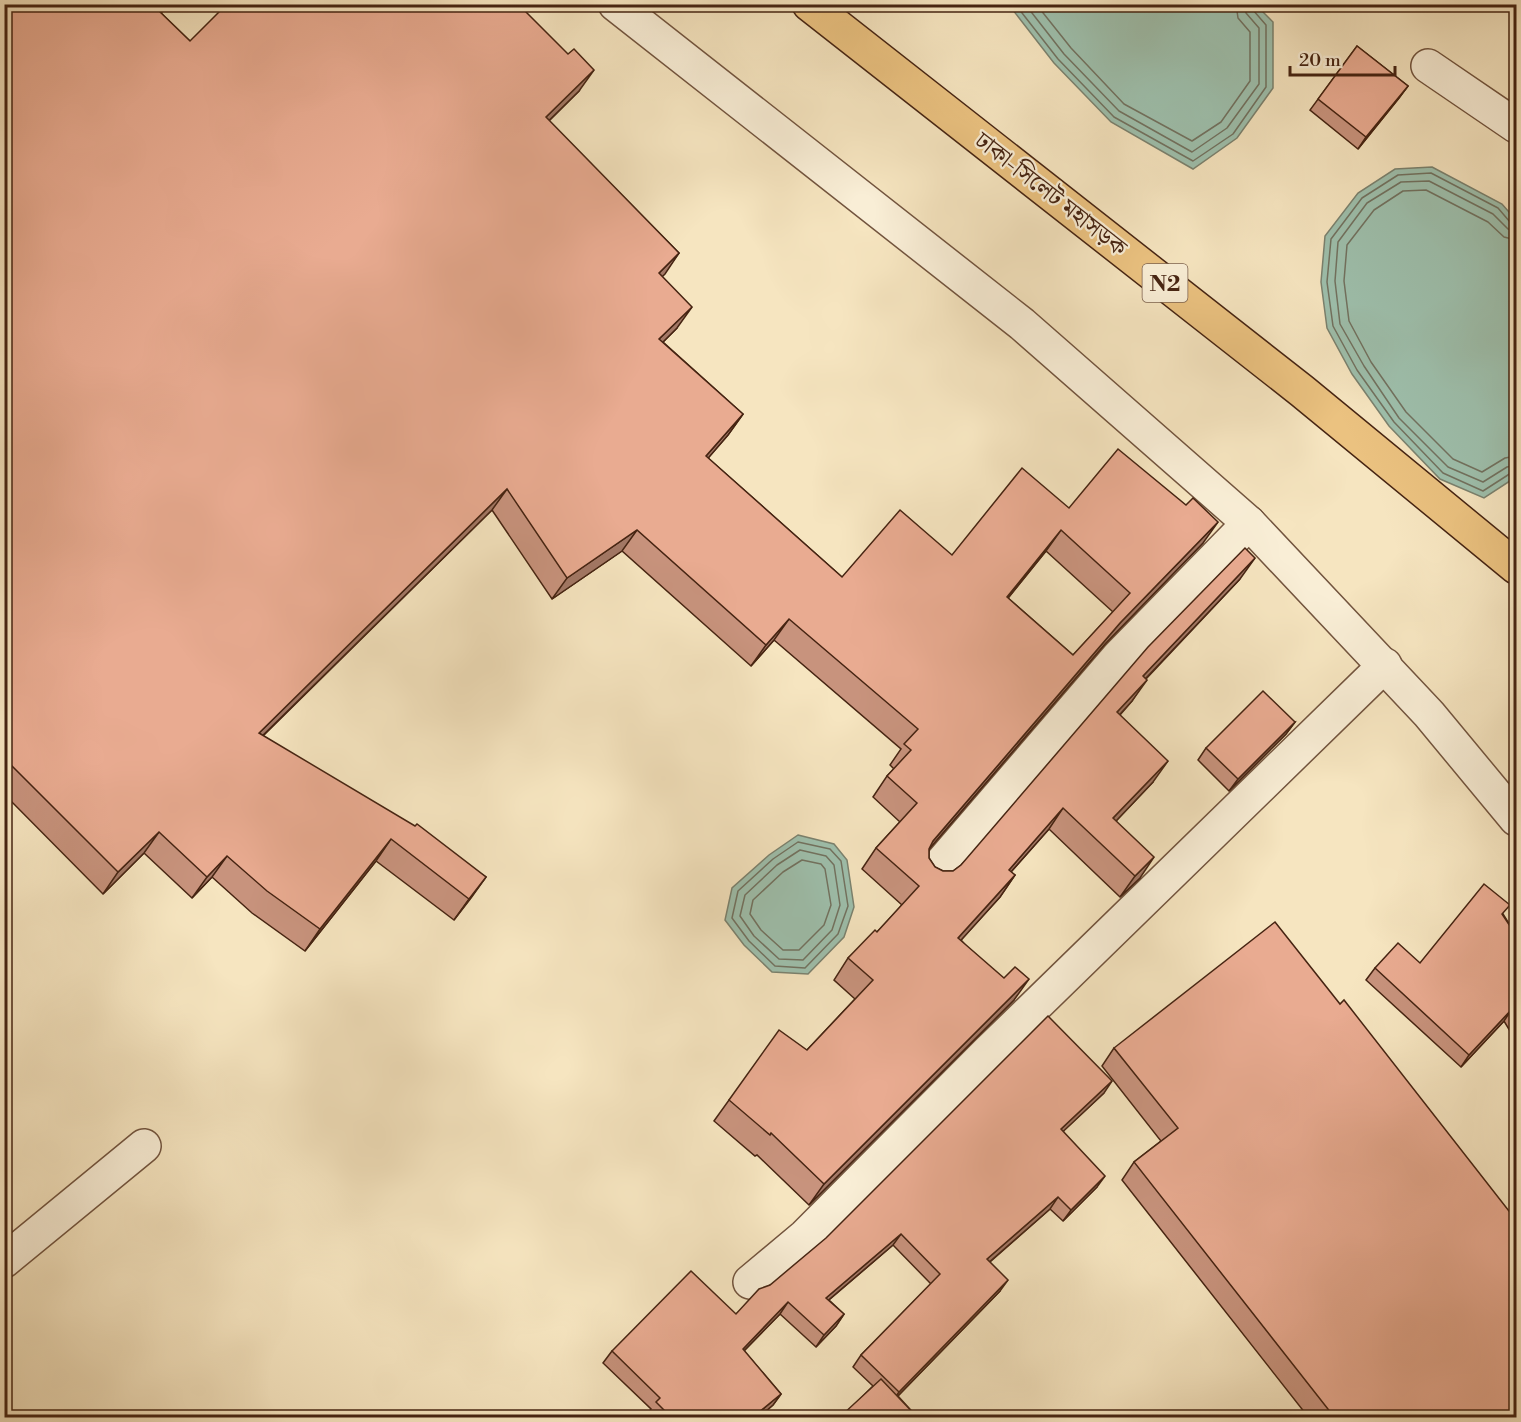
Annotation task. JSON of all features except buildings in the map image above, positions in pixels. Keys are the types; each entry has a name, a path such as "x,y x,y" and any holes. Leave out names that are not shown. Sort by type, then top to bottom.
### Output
{"highway":[{"name":"ঢাকা-সিলেট মহাসড়ক","path":"809,4 1302,391 1516,567"}],"street":[{"path":"615,4 1022,324 1249,523 1385,665 1516,819"},
{"path":"1428,66 1516,126"},
{"path":"932,874 1119,656 1249,523"},
{"path":"750,1282 805,1236 988,1052 1385,665"},
{"path":"4,1261 144,1146"}],"water":[{"path":"1009,5 1256,5 1273,22 1273,88 1237,138 1193,169 1111,122 1054,63"},
{"path":"1432,167 1502,204 1516,220 1516,477 1484,498 1440,479 1389,426 1352,374 1327,328 1321,282 1325,236 1358,193 1395,169"},
{"path":"798,835 834,844 847,860 854,907 844,937 808,974 772,972 744,945 725,920 732,888 769,855"}]}
